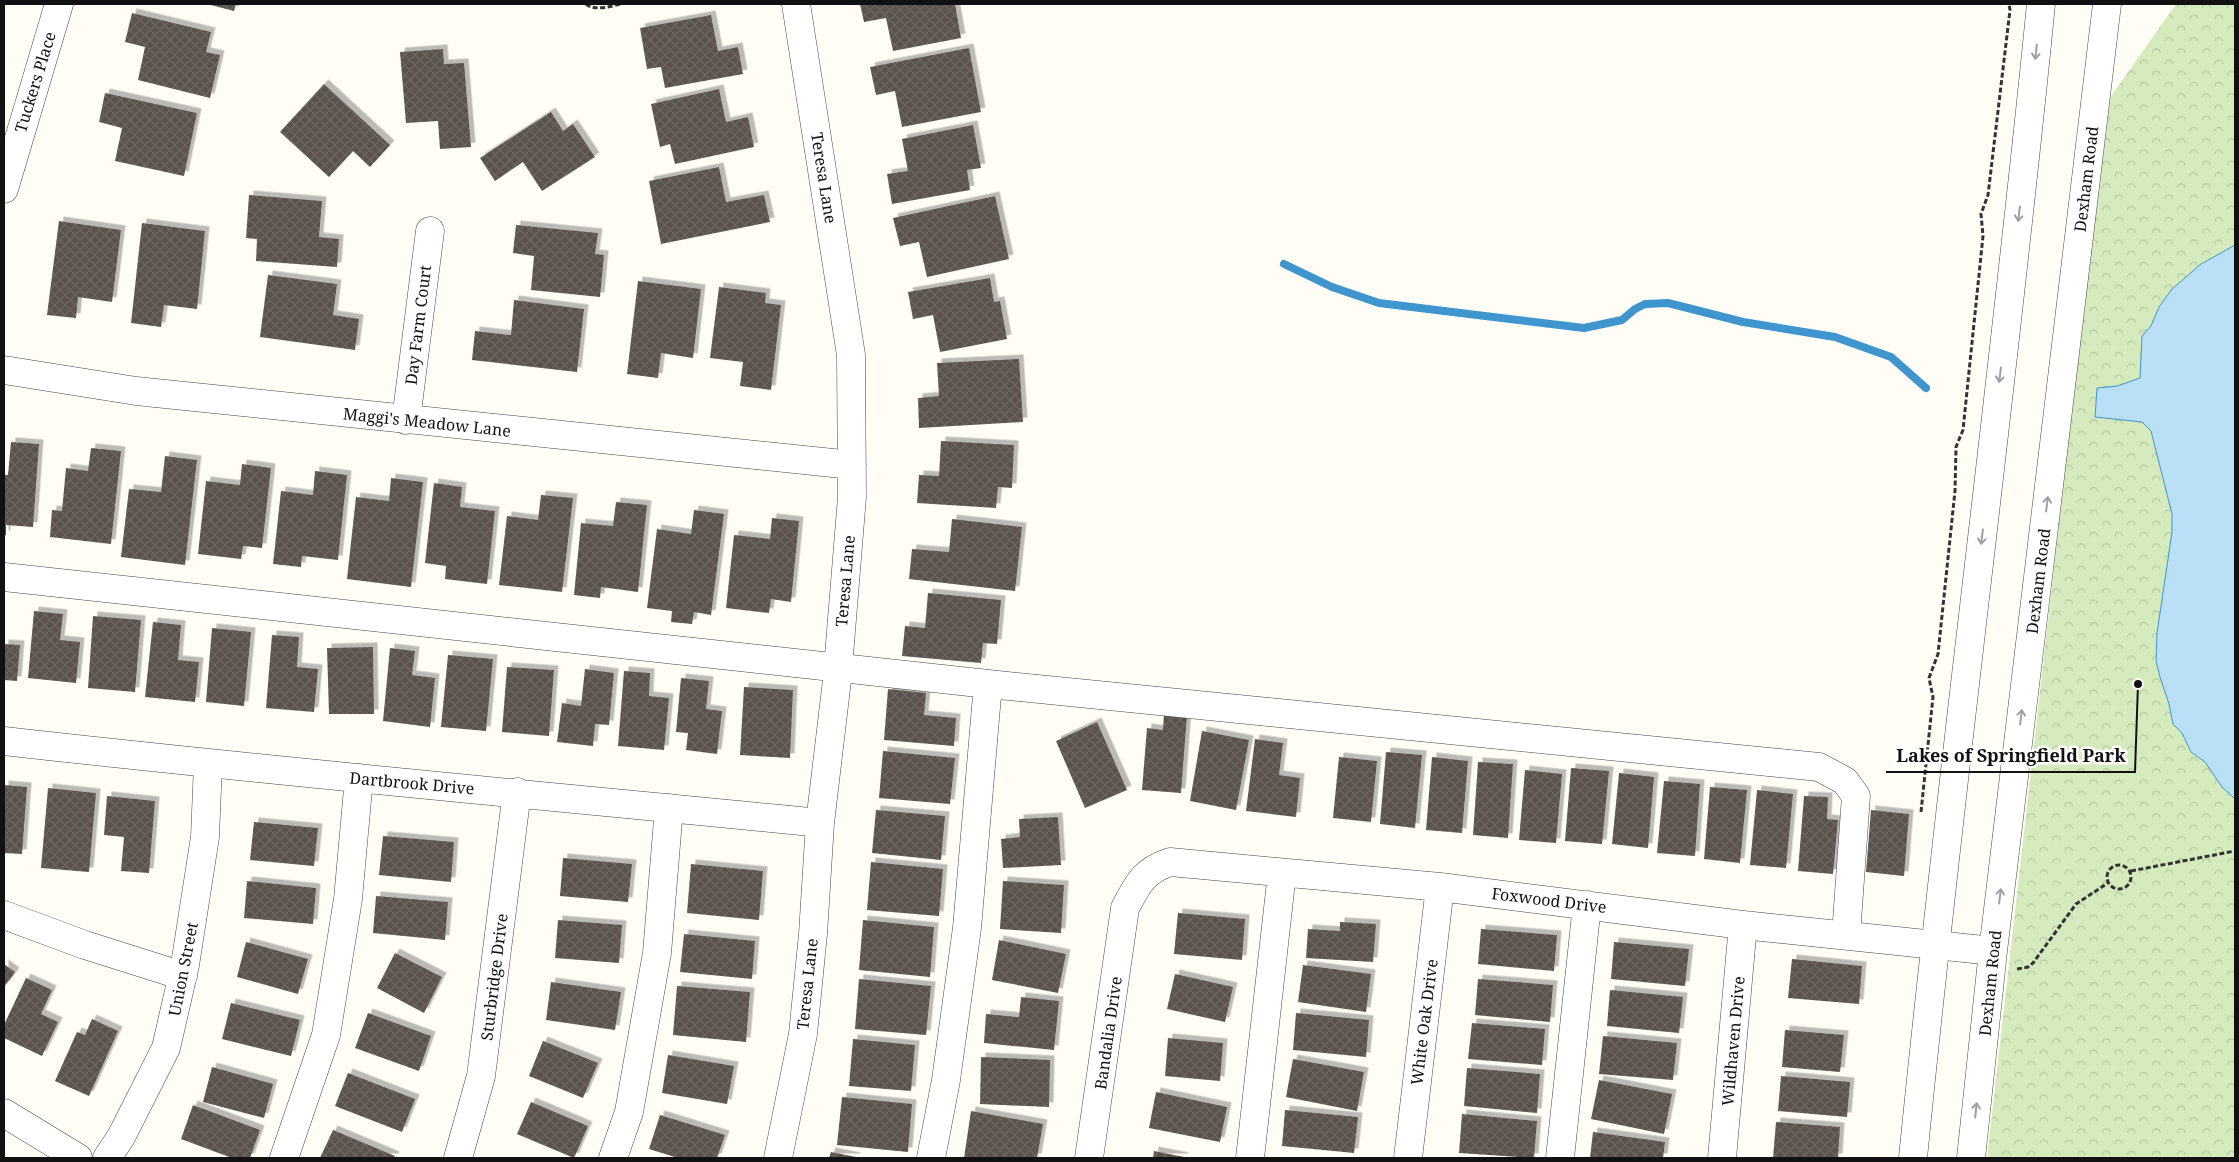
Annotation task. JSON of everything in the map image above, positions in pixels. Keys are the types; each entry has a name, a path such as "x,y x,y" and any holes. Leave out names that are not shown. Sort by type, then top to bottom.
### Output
{"street":[{"name":"Tuckers Place","path":"4,189 59,4"},
{"name":"Teresa Lane","path":"778,1158 803,1034 813,934 820,823 838,666 852,497 851,355 796,4"},
{"path":"1913,1158 1934,944 2023,183 2041,4"},
{"name":"Dexham Road","path":"1971,1158 1992,959 2107,4"},
{"name":"Day Farm Court","path":"406,420 430,231"},
{"name":"Maggi's Meadow Lane","path":"4,370 136,392 852,465"},
{"path":"4,577 838,666 988,684 1819,767 1845,781 1856,796 1846,935"},
{"path":"931,1158 946,1080 967,928 988,684"},
{"name":"Dartbrook Drive","path":"4,741 208,764 517,792 820,823"},
{"name":"Union Street","path":"107,1158 121,1137 166,1048 183,976 205,836 208,764"},
{"path":"284,1158 326,1035 348,899 359,778"},
{"name":"Sturbridge Drive","path":"458,1158 481,1076 517,792"},
{"path":"613,1158 629,1112 657,953 669,808"},
{"name":"Foxwood Drive","path":"1125,908 1140,880 1155,867 1170,862 1440,887 1743,924 1934,944 1992,959"},
{"path":"1250,1158 1282,873"},
{"name":"White Oak Drive","path":"1408,1158 1440,887"},
{"path":"1560,1158 1587,905"},
{"name":"Bandalia Drive","path":"1089,1158 1125,908"},
{"path":"4,915 85,946 183,976"},
{"name":"Wildhaven Drive","path":"1722,1158 1743,924"},
{"path":"4,1113 78,1158"}],"path":[{"path":"586,4 590,7 610,7 620,4"},
{"path":"1920,821 1932,697 1929,678 1938,654 1955,491 1956,447 1963,430 1984,236 1981,214 1988,195 2010,10 2009,4"},
{"path":"2131,871 2132,880 2127,887 2115,889 2108,883 2108,871 2114,866 2121,865 2131,871 2235,851"},
{"path":"1992,959 2017,969 2028,967 2076,904 2108,883"}],"green space":[{"path":"2176,4 2235,4 2235,1158 1987,1158 2107,102"}],"water":[{"path":"2235,245 2235,799 2222,787 2205,762 2191,752 2182,733 2173,724 2156,661 2157,633 2172,532 2172,514 2151,431 2142,422 2095,417 2097,388 2117,386 2140,378 2142,336 2151,326 2159,307 2172,289 2201,264"}],"building":[{"path":"207,4 236,4 234,11"},
{"path":"860,4 955,4 961,38 893,51 886,18 864,22"},
{"path":"132,13 211,32 206,52 220,55 210,98 138,80 145,47 125,42"},
{"path":"711,15 718,51 738,47 743,74 665,88 661,67 647,69 640,28"},
{"path":"969,48 981,112 902,127 895,91 876,95 870,67"},
{"path":"443,49 444,64 464,63 471,147 440,149 438,121 406,123 400,52"},
{"path":"324,84 390,145 370,167 353,151 329,177 280,132"},
{"path":"719,89 726,122 748,117 754,147 675,164 670,144 660,147 651,104"},
{"path":"105,93 197,113 184,176 115,161 122,128 99,122"},
{"path":"551,112 563,131 573,124 595,157 542,191 523,162 495,181 480,158"},
{"path":"973,125 981,168 967,170 970,190 892,204 887,174 908,171 902,139"},
{"path":"719,167 726,202 764,195 770,222 661,244 649,181"},
{"path":"249,195 322,201 319,237 339,239 337,267 256,261 257,239 246,238"},
{"path":"995,196 1009,259 927,277 919,242 900,246 893,218"},
{"path":"59,221 121,230 112,302 78,297 76,318 47,315"},
{"path":"142,223 205,231 197,309 164,305 161,327 131,323"},
{"path":"516,225 598,233 595,254 604,255 600,297 531,290 534,256 513,253"},
{"path":"268,275 337,284 333,315 359,319 355,350 260,337"},
{"path":"990,278 994,302 1000,301 1007,339 940,352 933,315 913,319 908,292"},
{"path":"638,281 701,289 693,358 661,353 658,378 627,374"},
{"path":"719,287 766,293 765,303 781,305 771,390 740,386 743,362 710,358"},
{"path":"514,300 584,309 577,372 472,360 475,331 511,335"},
{"path":"1019,359 1023,422 919,428 918,398 939,396 937,363"},
{"path":"941,441 1014,445 1012,488 998,487 996,508 917,503 919,475 939,476"},
{"path":"11,442 39,444 33,527 6,525 6,535 4,535 4,475 8,475"},
{"path":"91,448 121,451 111,544 50,537 52,510 62,511 66,468 88,471"},
{"path":"165,456 197,460 185,565 121,557 129,489 161,492"},
{"path":"242,464 271,468 262,548 243,546 241,559 198,554 206,481 240,485"},
{"path":"315,471 347,475 338,560 302,556 301,567 273,564 281,491 313,495"},
{"path":"391,478 423,482 411,587 347,579 356,497 389,501"},
{"path":"434,483 462,487 460,507 495,511 487,584 445,579 446,566 425,563"},
{"path":"541,495 573,498 562,592 499,585 507,516 538,520"},
{"path":"616,502 647,505 638,592 601,587 600,598 574,595 581,523 613,526"},
{"path":"694,510 724,514 711,615 694,612 692,624 671,622 672,611 647,608 657,529 691,534"},
{"path":"772,518 799,521 791,602 771,599 769,613 726,608 734,535 770,539"},
{"path":"952,519 1022,527 1015,591 909,579 912,549 949,552"},
{"path":"928,593 1001,600 997,644 983,643 981,663 902,656 905,626 925,628"},
{"path":"34,611 63,614 60,640 80,642 76,683 28,678"},
{"path":"93,616 141,620 135,692 88,688"},
{"path":"153,622 181,625 178,660 199,662 195,702 145,697"},
{"path":"212,628 251,632 244,706 206,702"},
{"path":"272,635 299,637 297,667 318,669 314,712 266,708"},
{"path":"4,644 20,645 17,681 4,680"},
{"path":"373,647 374,714 329,714 327,648"},
{"path":"390,648 415,651 412,675 435,678 430,727 383,721"},
{"path":"448,655 493,659 486,731 441,727"},
{"path":"507,667 554,670 549,736 502,732"},
{"path":"585,669 614,673 609,725 595,724 593,746 557,742 562,703 581,706"},
{"path":"624,671 650,673 649,696 669,698 664,750 618,746"},
{"path":"681,678 709,681 706,709 722,711 717,754 686,750 688,733 676,732"},
{"path":"744,687 793,690 790,758 740,755"},
{"path":"888,689 926,693 924,715 956,718 954,746 884,740"},
{"path":"1164,713 1187,715 1181,793 1142,790 1147,728 1163,730"},
{"path":"1097,722 1127,790 1085,808 1056,741"},
{"path":"1202,731 1249,740 1236,810 1190,801"},
{"path":"1255,739 1283,743 1279,775 1300,778 1296,817 1246,811"},
{"path":"883,751 955,758 950,804 879,798"},
{"path":"1386,752 1422,755 1415,828 1380,824"},
{"path":"1339,757 1377,761 1371,822 1333,818"},
{"path":"1432,757 1468,761 1462,833 1426,830"},
{"path":"1478,762 1513,764 1508,838 1473,835"},
{"path":"1571,768 1609,771 1602,844 1565,841"},
{"path":"1525,770 1562,774 1556,843 1519,840"},
{"path":"1619,773 1654,777 1648,848 1612,844"},
{"path":"1664,781 1700,784 1695,856 1657,853"},
{"path":"4,785 27,787 22,854 4,853"},
{"path":"1710,787 1747,790 1740,863 1704,859"},
{"path":"48,788 96,793 89,872 41,868"},
{"path":"1757,790 1793,794 1786,868 1750,865"},
{"path":"107,796 155,801 149,873 121,871 124,837 104,835"},
{"path":"1804,796 1828,797 1827,819 1838,820 1833,874 1798,871"},
{"path":"876,810 945,816 941,860 872,853"},
{"path":"1871,810 1909,814 1904,876 1866,872"},
{"path":"1058,817 1061,865 1003,868 1001,839 1020,837 1019,819"},
{"path":"254,822 318,828 314,866 250,860"},
{"path":"383,836 454,842 451,882 379,875"},
{"path":"563,858 632,864 628,902 560,896"},
{"path":"871,862 943,869 939,916 867,910"},
{"path":"691,864 763,871 759,920 687,913"},
{"path":"247,881 316,888 313,924 244,918"},
{"path":"1003,881 1064,885 1061,933 1000,929"},
{"path":"376,896 448,902 445,940 373,933"},
{"path":"1178,913 1245,919 1242,960 1174,954"},
{"path":"558,920 622,925 619,963 555,958"},
{"path":"863,920 934,927 930,977 859,970"},
{"path":"1340,922 1376,924 1373,962 1306,958 1308,929 1340,931"},
{"path":"1481,929 1557,935 1554,971 1478,964"},
{"path":"684,934 755,941 752,979 680,972"},
{"path":"999,940 1066,954 1058,993 992,980"},
{"path":"246,942 308,959 298,994 237,977"},
{"path":"1614,942 1689,949 1685,986 1611,979"},
{"path":"395,953 442,977 424,1013 377,988"},
{"path":"1792,959 1862,966 1859,1004 1788,998"},
{"path":"4,964 15,972 4,987"},
{"path":"1303,965 1371,974 1366,1012 1298,1002"},
{"path":"1175,974 1233,987 1225,1022 1167,1009"},
{"path":"26,978 52,990 41,1014 58,1022 42,1056 4,1038 4,1025"},
{"path":"859,979 931,986 926,1035 855,1029"},
{"path":"1478,979 1553,985 1550,1022 1475,1015"},
{"path":"551,982 621,992 615,1030 546,1020"},
{"path":"677,986 750,992 746,1042 673,1035"},
{"path":"1610,990 1683,997 1679,1033 1607,1026"},
{"path":"1021,997 1059,1001 1054,1050 984,1043 986,1014 1019,1017"},
{"path":"231,1003 300,1020 291,1056 222,1039"},
{"path":"368,1013 431,1036 419,1071 355,1048"},
{"path":"1296,1013 1369,1020 1366,1057 1293,1050"},
{"path":"92,1019 118,1031 89,1096 55,1081 77,1032 85,1035"},
{"path":"1472,1023 1545,1029 1542,1065 1468,1059"},
{"path":"1785,1030 1844,1035 1840,1072 1782,1067"},
{"path":"1603,1036 1677,1043 1673,1080 1599,1074"},
{"path":"1168,1038 1223,1043 1220,1081 1165,1076"},
{"path":"853,1039 915,1045 911,1091 849,1086"},
{"path":"543,1041 598,1063 583,1098 529,1076"},
{"path":"668,1055 734,1066 727,1104 662,1093"},
{"path":"981,1057 1050,1060 1049,1107 980,1104"},
{"path":"1293,1059 1364,1072 1357,1111 1286,1097"},
{"path":"212,1067 273,1084 264,1118 203,1102"},
{"path":"1467,1068 1540,1074 1537,1113 1464,1106"},
{"path":"348,1073 415,1099 402,1132 335,1106"},
{"path":"1781,1076 1850,1082 1847,1117 1778,1111"},
{"path":"1599,1080 1672,1094 1664,1134 1591,1119"},
{"path":"1156,1092 1227,1107 1220,1142 1149,1128"},
{"path":"842,1097 912,1104 908,1152 837,1145"},
{"path":"531,1102 588,1126 574,1158 517,1134"},
{"path":"193,1105 260,1130 250,1158 232,1158 181,1139"},
{"path":"1285,1110 1358,1117 1354,1153 1282,1146"},
{"path":"971,1111 1043,1124 1037,1158 964,1158"},
{"path":"1462,1114 1537,1121 1534,1158 1459,1153"},
{"path":"660,1115 725,1135 717,1158 678,1158 649,1149"},
{"path":"1776,1122 1840,1127 1838,1158 1773,1158"},
{"path":"333,1130 395,1156 394,1158 320,1158"},
{"path":"1593,1132 1665,1142 1663,1158 1590,1158"},
{"path":"1154,1151 1184,1157 1184,1158 1153,1158"},
{"path":"831,1152 856,1157 856,1158 829,1158"}],"waterway":[{"path":"1284,264 1332,287 1379,303 1584,328 1622,320 1635,309 1645,304 1668,303 1743,322 1835,337 1891,357 1926,388"}],"place":[{"name":"Lakes of Springfield Park","path":"2138,684"}]}
